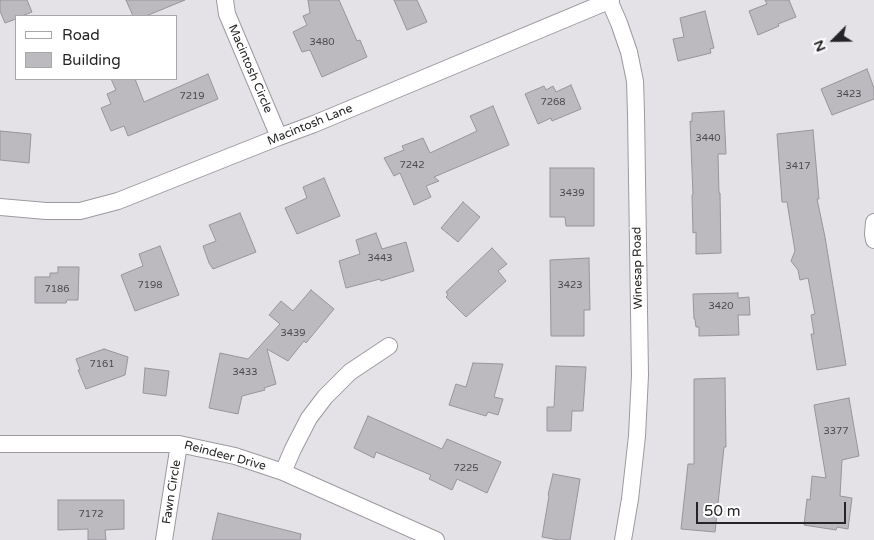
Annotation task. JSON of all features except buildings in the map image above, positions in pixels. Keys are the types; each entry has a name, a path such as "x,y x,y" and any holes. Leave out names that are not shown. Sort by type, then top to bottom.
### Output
{"street":[{"name":"Macintosh Circle","path":"225,0 227,14 279,137"},
{"name":"Macintosh Lane","path":"0,207 46,211 80,211 118,201 323,121 610,0"},
{"name":"Winesap Road","path":"610,0 629,52 634,81 636,113 640,375 637,436 623,540"},
{"path":"874,222 874,240"},
{"path":"283,472 309,418 325,397 350,372 389,346"},
{"name":"Reindeer Drive","path":"0,444 179,444 235,456 283,472 436,540"},
{"name":"Fawn Circle","path":"164,540 179,444"}]}
